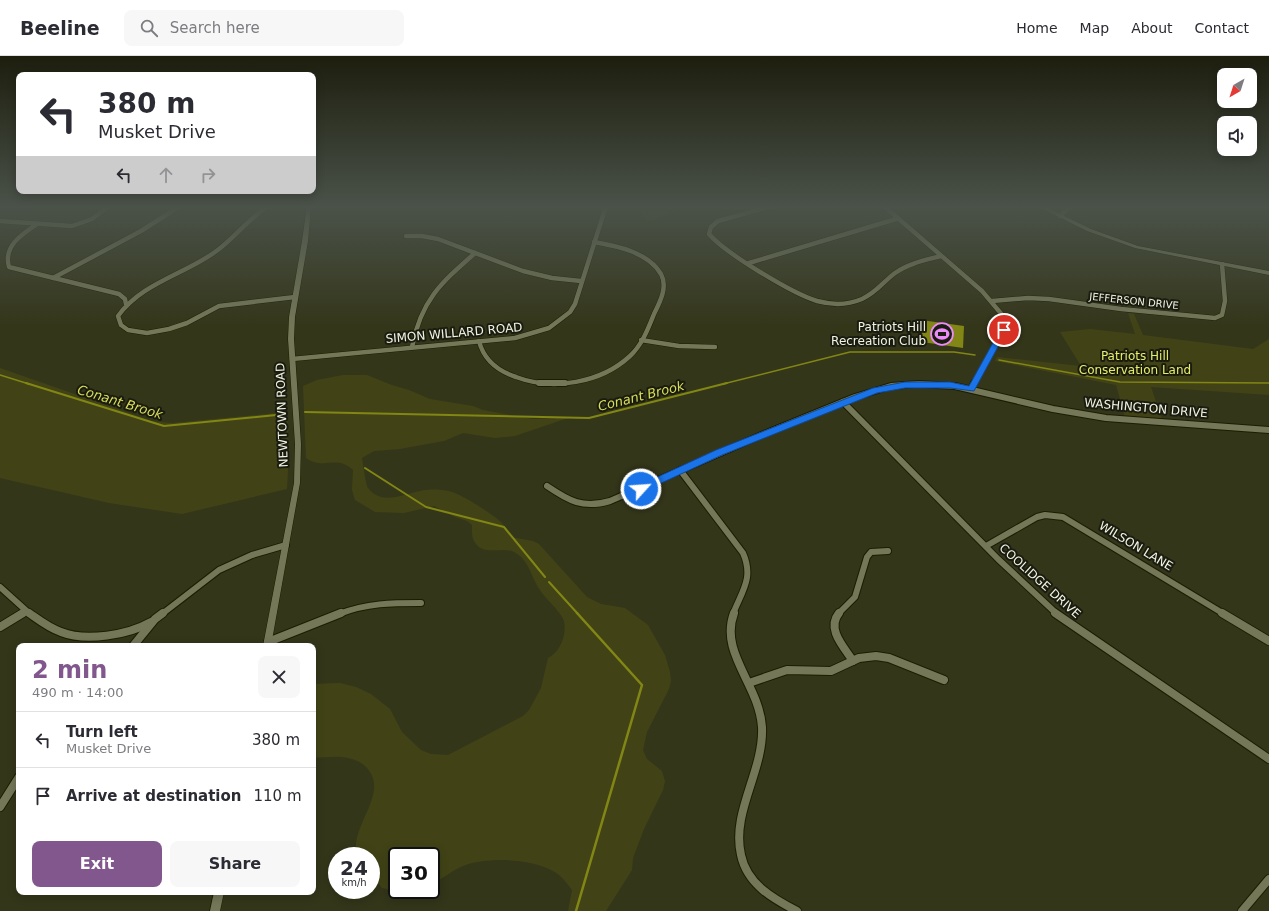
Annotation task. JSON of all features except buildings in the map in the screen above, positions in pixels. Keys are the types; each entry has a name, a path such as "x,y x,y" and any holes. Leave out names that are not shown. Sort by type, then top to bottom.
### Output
{"street":[{"path":"8,246 3,256 5,262 14,269 119,294 125,299 126,304"},
{"path":"52,278 113,246"},
{"path":"223,246 207,258 142,292 126,304 118,316 119,323 125,329 134,332 147,332 176,327 212,308 219,306 295,297"},
{"name":"NEWTOWN ROAD","path":"267,643 297,482 298,457 292,359 292,317 304,246"},
{"path":"455,246 543,277 558,280 581,281"},
{"name":"SIMON WILLARD ROAD","path":"292,359 532,335 557,324 566,318 575,304 593,246"},
{"path":"479,341 489,363 498,369 528,380 560,383 579,380 610,370 631,355 641,340 664,292 663,280 660,273 652,263 637,254 608,246"},
{"path":"723,246 802,296 824,303 844,304 860,300 878,290 900,270 922,260 941,256"},
{"path":"748,263 806,246"},
{"path":"929,246 992,301 1004,317 1004,330 971,389"},
{"path":"1134,246 1155,252 1269,273"},
{"path":"412,347 414,328 426,302 443,281 475,253"},
{"name":"JEFFERSON DRIVE","path":"992,301 1028,298 1049,299 1121,309 1215,318 1222,315 1225,307 1222,264"},
{"path":"641,340 679,346 715,347"},
{"name":"WASHINGTON DRIVE","path":"547,486 576,502 596,505 641,489 680,470 843,402 876,390 898,386 950,385 1054,409 1106,418 1269,430"},
{"name":"COOLIDGE DRIVE","path":"843,402 986,546 1064,619 1269,759"},
{"path":"680,470 743,553 748,562 748,579 731,619 729,633 732,647 749,682 761,720 762,739 758,764 739,828 738,842 740,854 747,872 760,888 770,896 797,911"},
{"name":"WILSON LANE","path":"986,546 1037,517 1045,515 1063,517 1109,543 1269,641"},
{"path":"0,587 26,611 59,631 70,635 108,636 129,633 142,628 156,619 207,578 227,565 252,555 286,545"},
{"path":"853,661 834,627 835,617 854,598 858,589 866,556 871,552 888,551"},
{"path":"269,643 358,606 390,603 422,603"},
{"path":"0,627 26,611"},
{"path":"136,643 156,619"},
{"path":"749,682 787,670 831,670 864,656 883,656 944,680"},
{"path":"0,807 16,782"},
{"path":"1242,911 1269,879"},
{"path":"215,911 218,895"}],"green space":[{"name":"Patriots Hill Conservation Land","path":"1128,313 1134,314 1143,335 1253,349 1269,339 1269,395 1151,387 1162,419 1125,417 1116,385 995,361 997,357 1081,366 1060,332 1090,329 1135,334"},
{"path":"0,368 152,421 172,423 287,412 289,451 287,489 182,514 109,503 0,478"},
{"path":"343,375 367,375 430,399 473,406 483,410 534,419 571,417 515,436 495,438 463,433 444,441 400,449 374,451 362,458 367,486 373,493 379,496 386,498 430,490 453,492 497,518 504,525 511,537 533,541 539,544 587,597 601,604 625,608 648,625 665,655 671,681 669,689 647,732 643,750 647,759 662,771 665,781 663,790 644,829 633,858 632,870 606,911 568,911 572,890 556,873 532,863 508,860 484,861 463,866 440,880 440,847 388,847 388,889 382,888 380,886 380,847 356,847 358,833 372,800 374,789 373,779 368,769 356,760 342,757 316,758 316,684 340,683 356,687 371,694 390,709 402,732 421,750 431,754 448,755 523,716 529,710 541,688 548,658 556,652 562,642 565,626 562,617 541,591 523,559 514,552 506,550 487,550 479,547 473,539 472,525 467,521 455,517 434,506 404,513 375,512 355,500 352,490 353,470 347,465 341,463 313,462 306,458 303,386 317,380"}],"shaded area":[{"name":"Patriots Hill Recreation Club","path":"921,320 964,326 963,348 922,342"}],"waterway":[{"name":"Conant Brook","path":"723,384 850,352 954,352 975,355"},
{"name":"Conant Brook","path":"999,360 1120,382 1269,383"},
{"name":"Conant Brook","path":"0,375 29,384"},
{"name":"Conant Brook","path":"26,383 164,426 286,414"},
{"name":"Conant Brook","path":"305,412 589,418 727,383"},
{"path":"365,468 426,507 504,527 545,577"},
{"path":"549,582 578,614"},
{"path":"576,911 642,685 577,613"}],"place":[{"name":"Patriots Hill Recreation Club","path":"942,334"}],"route":[{"path":"641,489 719,453 855,397 876,390 891,386 905,385 950,385 971,389 1004,330"}]}
